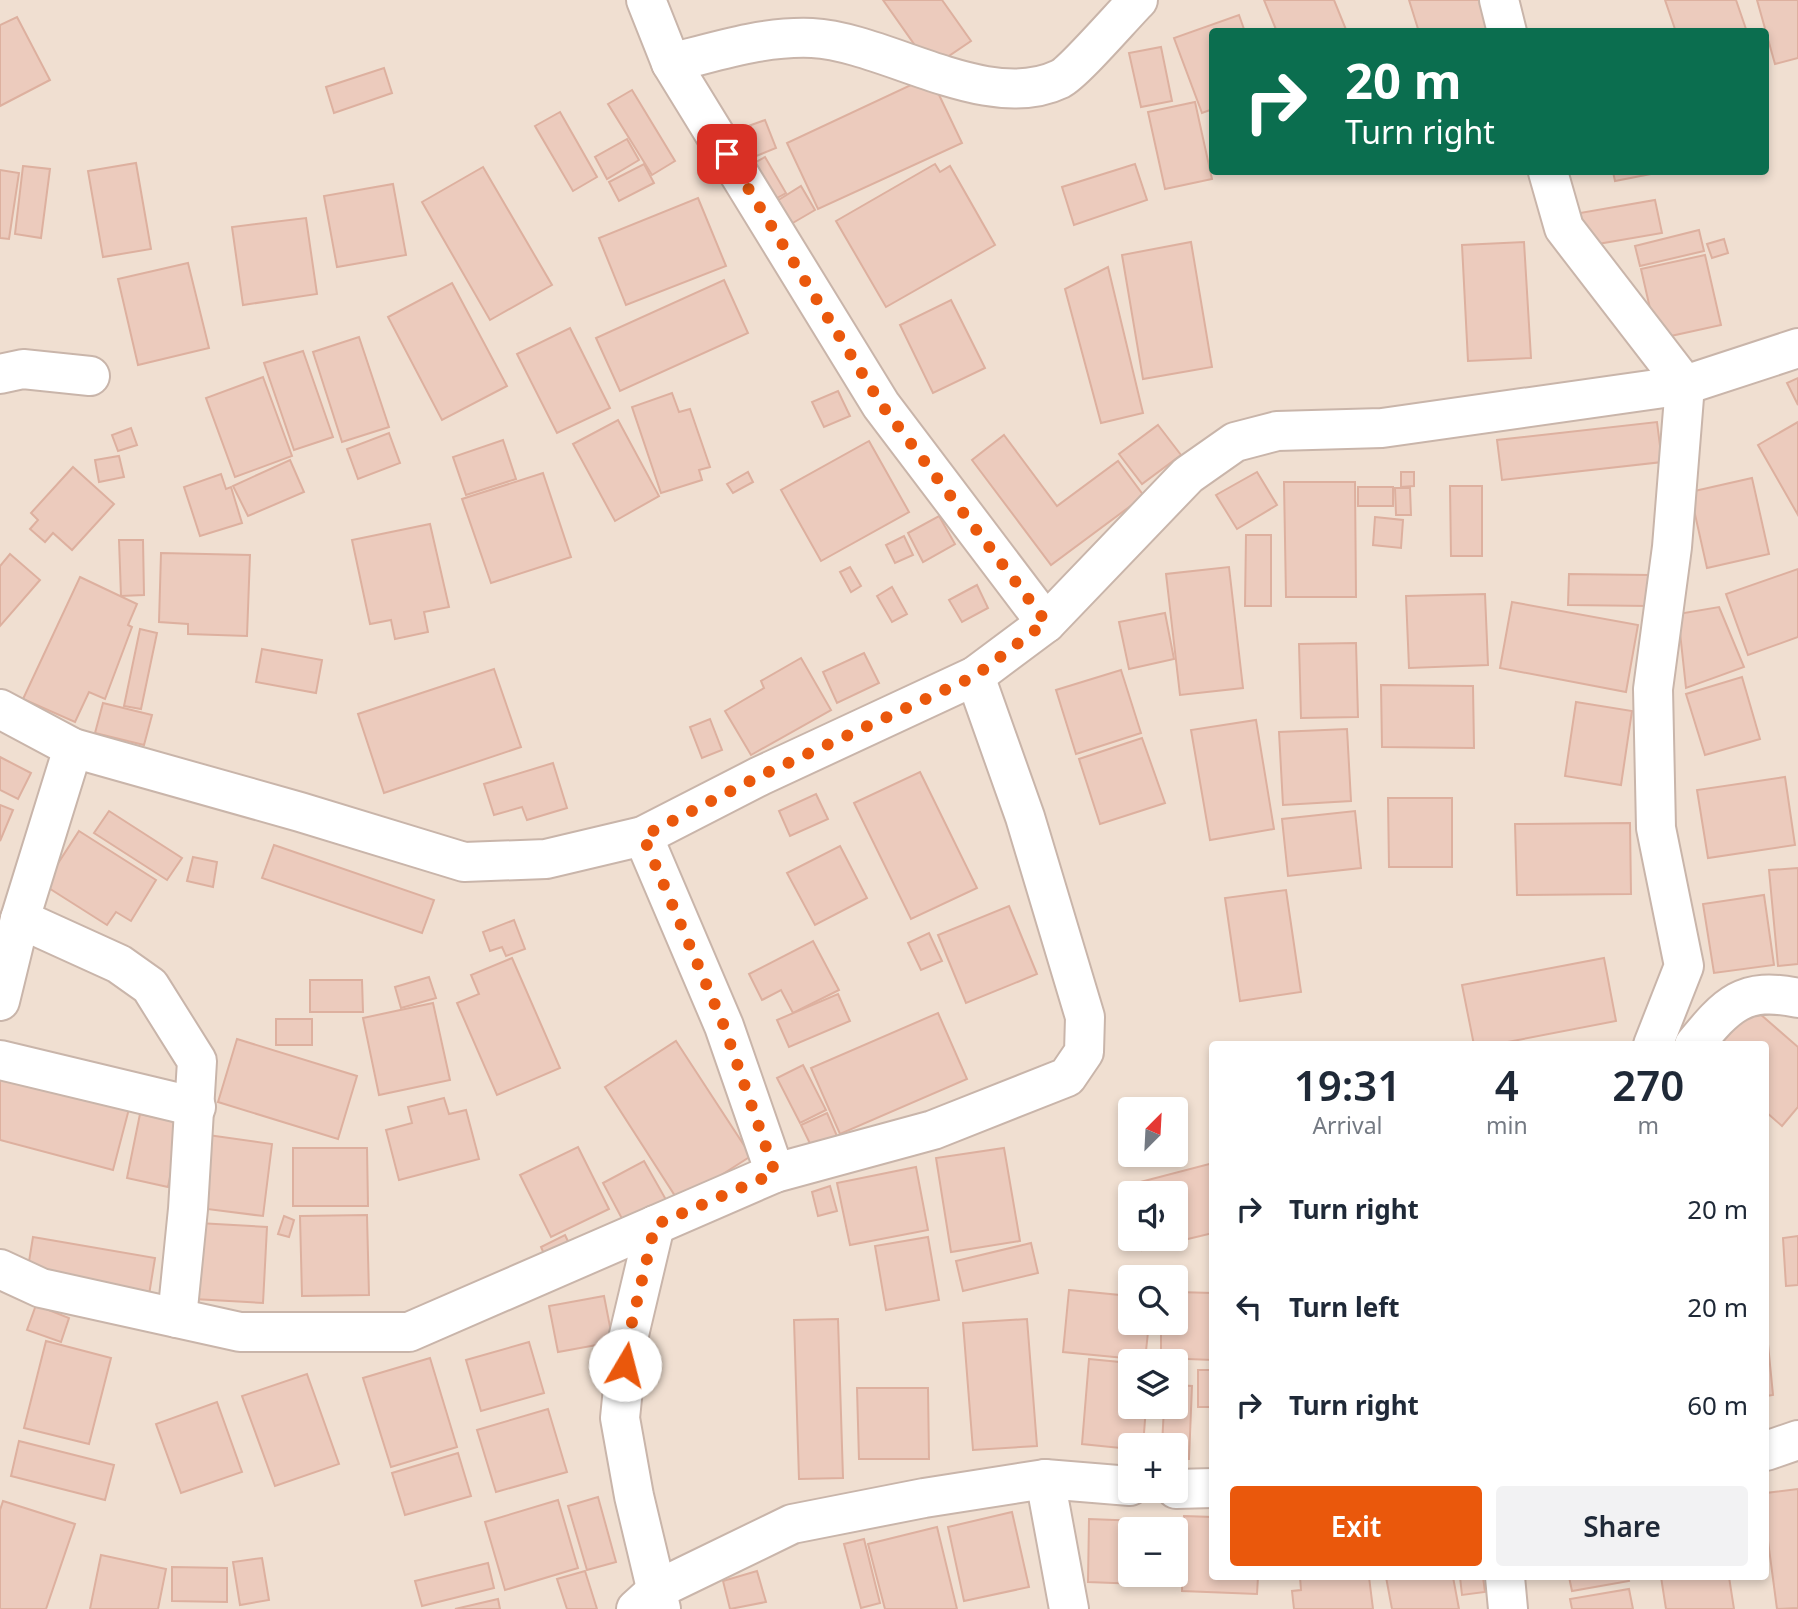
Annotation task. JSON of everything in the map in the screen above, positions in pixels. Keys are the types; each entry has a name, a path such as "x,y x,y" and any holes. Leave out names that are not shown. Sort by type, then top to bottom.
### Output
{"street":[{"path":"646,0 671,62 881,404 1046,622"},
{"path":"671,62 755,42 813,38 890,55 973,83 1026,89 1061,79 1138,0"},
{"path":"1499,0 1506,28"},
{"path":"1549,175 1564,229 1685,385 1672,547 1653,690 1656,828 1684,965 1655,1041"},
{"path":"0,709 73,748 464,862 545,859 643,836 760,776 975,676 1046,622 1188,475 1235,442 1277,431 1382,428 1685,385 1798,348"},
{"path":"0,374 23,369 90,376"},
{"path":"0,1269 41,1288 240,1332 409,1332 775,1173 933,1130 1068,1077 1084,1052 1085,1017 1059,926 975,676"},
{"path":"0,1001 20,919 73,748"},
{"path":"643,836 724,1026 775,1173"},
{"path":"20,919 119,964 150,986 197,1061 196,1107 177,1318"},
{"path":"1696,1041 1716,1018 1744,998 1771,992 1798,998"},
{"path":"0,1060 196,1107"},
{"path":"655,1225 628,1339 620,1418 652,1602 792,1524 924,1498 1045,1479 1118,1485"},
{"path":"1769,1450 1798,1440"},
{"path":"1045,1479 1069,1609"},
{"path":"1188,1489 1209,1488"},
{"path":"1505,1580 1508,1609"}],"shaded area":[{"path":"0,0 1798,0 1798,1609 0,1609"}],"building":[{"path":"883,0 942,0 971,41 931,68"},
{"path":"1264,0 1334,0 1345,28 1275,28"},
{"path":"1409,0 1481,0 1489,28 1418,28"},
{"path":"1665,0 1736,0 1746,28 1675,28"},
{"path":"1757,0 1798,0 1798,58 1775,64 1769,43 1769,28 1765,28"},
{"path":"1239,15 1244,28 1209,28 1209,110 1202,113 1174,38"},
{"path":"17,17 50,80 0,106 0,25"},
{"path":"1161,47 1172,101 1141,107 1129,53"},
{"path":"384,68 392,93 334,113 326,87"},
{"path":"930,76 962,143 818,209 787,143"},
{"path":"632,90 675,161 652,175 608,104"},
{"path":"1195,102 1212,179 1165,189 1148,112"},
{"path":"560,112 597,177 573,191 535,126"},
{"path":"765,120 776,148 749,159 737,130"},
{"path":"627,139 639,160 607,179 595,157"},
{"path":"765,157 786,193 768,203 747,167"},
{"path":"136,163 151,249 103,257 88,171"},
{"path":"644,164 654,183 619,201 609,182"},
{"path":"935,164 940,172 950,166 995,245 886,307 836,221"},
{"path":"1135,164 1147,200 1074,225 1062,187"},
{"path":"23,166 50,169 41,238 15,234"},
{"path":"483,167 552,285 490,320 422,202"},
{"path":"0,170 19,173 9,239 0,238"},
{"path":"1614,175 1646,175 1615,181"},
{"path":"393,184 406,255 337,267 324,196"},
{"path":"801,186 815,210 791,224 777,201"},
{"path":"698,198 726,266 626,305 599,238"},
{"path":"1655,200 1662,233 1586,246 1580,213"},
{"path":"306,218 317,294 243,305 232,227"},
{"path":"1699,230 1704,251 1640,266 1635,246"},
{"path":"1724,239 1728,253 1712,258 1707,244"},
{"path":"1191,242 1212,367 1143,379 1122,255"},
{"path":"1524,242 1531,358 1468,361 1462,245"},
{"path":"1705,255 1721,325 1657,339 1641,269"},
{"path":"188,263 209,348 138,365 118,279"},
{"path":"1108,267 1143,413 1101,423 1065,289"},
{"path":"724,280 748,333 620,391 596,338"},
{"path":"452,283 507,386 442,420 388,317"},
{"path":"951,300 985,368 933,393 900,325"},
{"path":"570,328 610,408 557,433 517,354"},
{"path":"359,337 389,427 342,442 313,352"},
{"path":"303,351 333,437 294,450 264,363"},
{"path":"263,377 292,456 235,477 206,398"},
{"path":"1798,378 1798,405 1787,383"},
{"path":"838,391 850,416 824,427 812,402"},
{"path":"672,393 679,412 690,409 710,467 699,470 702,480 661,493 632,407"},
{"path":"618,420 659,496 615,521 573,444"},
{"path":"1657,422 1662,462 1502,480 1497,440"},
{"path":"1798,422 1798,515 1758,445"},
{"path":"1158,425 1181,455 1142,484 1119,454"},
{"path":"131,428 137,445 118,451 112,435"},
{"path":"389,433 400,463 358,479 347,449"},
{"path":"1004,435 1057,506 1118,461 1144,496 1051,565 972,460"},
{"path":"503,440 516,479 466,495 453,457"},
{"path":"869,441 909,512 821,561 781,490"},
{"path":"119,456 124,477 99,482 95,460"},
{"path":"290,460 304,492 248,516 233,486"},
{"path":"73,467 114,504 72,550 53,533 45,542 30,529 38,520 31,513"},
{"path":"748,472 753,482 733,493 727,484"},
{"path":"1257,472 1277,505 1237,529 1216,495"},
{"path":"1401,472 1414,472 1414,486 1401,487"},
{"path":"543,473 571,557 491,583 462,499"},
{"path":"221,474 226,489 231,487 242,523 200,536 184,487"},
{"path":"1752,478 1769,554 1707,568 1690,492"},
{"path":"1284,482 1355,482 1356,597 1286,597"},
{"path":"1450,486 1482,486 1482,556 1451,556"},
{"path":"1358,487 1393,487 1393,506 1358,506"},
{"path":"1395,488 1410,488 1411,515 1396,515"},
{"path":"939,516 955,544 923,562 908,533"},
{"path":"1375,517 1403,520 1401,548 1373,545"},
{"path":"430,524 449,607 424,612 428,632 395,639 391,620 370,624 352,540"},
{"path":"1246,535 1271,535 1271,606 1245,606"},
{"path":"904,536 913,555 895,563 886,545"},
{"path":"119,540 143,540 144,595 121,596"},
{"path":"161,553 250,555 247,636 188,634 188,624 159,622"},
{"path":"10,554 40,580 0,626 0,566"},
{"path":"850,567 861,586 851,592 840,572"},
{"path":"1229,567 1243,688 1180,695 1166,574"},
{"path":"1798,569 1798,637 1748,655 1726,594"},
{"path":"1569,574 1649,575 1649,606 1568,605"},
{"path":"80,577 137,604 128,625 132,627 105,699 89,692 75,722 23,699"},
{"path":"977,585 988,608 962,622 949,600"},
{"path":"892,587 907,614 892,622 877,596"},
{"path":"1485,594 1488,665 1409,668 1406,596"},
{"path":"1512,602 1638,625 1626,692 1500,668"},
{"path":"1719,607 1744,667 1686,688 1678,614"},
{"path":"1165,613 1174,659 1129,669 1119,622"},
{"path":"140,629 157,633 141,709 124,706"},
{"path":"1356,643 1358,717 1301,718 1299,644"},
{"path":"262,649 322,660 316,693 256,682"},
{"path":"864,653 879,683 837,703 823,672"},
{"path":"801,658 831,710 751,755 725,711 764,688 761,681"},
{"path":"494,669 521,747 384,793 358,714"},
{"path":"1121,670 1141,733 1076,754 1056,690"},
{"path":"1742,677 1760,739 1705,755 1686,694"},
{"path":"1381,685 1473,686 1474,748 1382,747"},
{"path":"1576,702 1632,711 1621,785 1565,776"},
{"path":"103,703 152,715 144,745 95,733"},
{"path":"710,719 722,750 702,758 690,727"},
{"path":"1256,720 1274,829 1210,840 1191,730"},
{"path":"1347,729 1351,801 1283,805 1279,732"},
{"path":"1142,738 1165,803 1100,824 1079,759"},
{"path":"0,757 31,773 18,799 0,790"},
{"path":"553,763 567,808 527,820 522,807 494,815 484,784"},
{"path":"920,772 977,888 911,919 854,803"},
{"path":"1785,777 1795,845 1708,858 1697,790"},
{"path":"816,794 828,819 790,836 779,811"},
{"path":"1388,798 1452,798 1452,867 1389,867"},
{"path":"0,805 13,810 0,841"},
{"path":"109,811 182,858 167,880 94,833"},
{"path":"1355,811 1361,868 1288,876 1282,819"},
{"path":"1630,823 1631,894 1517,895 1515,824"},
{"path":"79,831 156,880 131,921 116,912 107,925 44,885"},
{"path":"274,845 434,900 422,933 262,878"},
{"path":"840,846 867,898 815,925 787,873"},
{"path":"193,857 217,862 213,887 187,881"},
{"path":"1798,868 1798,964 1778,966 1769,870"},
{"path":"1286,890 1301,992 1240,1001 1225,898"},
{"path":"1764,895 1774,965 1714,973 1703,904"},
{"path":"1009,906 1037,974 966,1003 938,935"},
{"path":"514,920 525,949 506,956 502,947 490,951 483,932"},
{"path":"929,933 942,961 921,970 908,943"},
{"path":"813,941 839,990 793,1013 781,990 762,1000 749,974"},
{"path":"512,958 560,1068 497,1095 457,1003 479,994 471,975"},
{"path":"1604,958 1616,1021 1513,1041 1473,1041 1462,985"},
{"path":"429,977 436,998 401,1008 395,987"},
{"path":"310,980 362,980 363,1012 310,1012"},
{"path":"838,994 850,1021 789,1047 777,1020"},
{"path":"433,1003 450,1080 379,1095 363,1018"},
{"path":"1752,1007 1798,1047 1798,1107 1782,1126 1769,1115 1769,1041 1723,1041"},
{"path":"938,1013 967,1079 840,1134 811,1068"},
{"path":"276,1019 312,1019 312,1045 276,1045"},
{"path":"237,1039 357,1076 338,1139 218,1102"},
{"path":"676,1041 751,1156 679,1202 605,1087"},
{"path":"803,1065 826,1110 800,1123 777,1078"},
{"path":"0,1071 130,1105 113,1170 0,1140"},
{"path":"444,1098 449,1114 466,1110 479,1159 399,1180 386,1130 412,1123 408,1107"},
{"path":"827,1113 840,1143 815,1154 801,1125"},
{"path":"140,1114 181,1123 168,1187 127,1178"},
{"path":"208,1135 272,1144 263,1216 199,1208"},
{"path":"578,1147 609,1209 551,1237 520,1175"},
{"path":"293,1148 367,1148 368,1206 293,1206"},
{"path":"1004,1148 1020,1241 951,1252 936,1158"},
{"path":"644,1161 669,1205 627,1228 603,1183"},
{"path":"1209,1164 1209,1234 1188,1239 1188,1181 1144,1181"},
{"path":"916,1167 928,1230 850,1245 837,1183"},
{"path":"830,1186 837,1211 818,1216 812,1192"},
{"path":"367,1215 369,1295 302,1296 300,1216"},
{"path":"284,1216 294,1220 289,1237 278,1234"},
{"path":"198,1223 267,1227 263,1303 194,1299"},
{"path":"565,1235 573,1252 548,1263 541,1247"},
{"path":"1798,1236 1798,1285 1786,1286 1783,1238"},
{"path":"33,1237 155,1258 148,1301 26,1280"},
{"path":"928,1237 939,1300 886,1310 875,1246"},
{"path":"1031,1243 1038,1273 963,1291 956,1261"},
{"path":"1069,1290 1118,1295 1118,1335 1148,1335 1146,1349 1118,1349 1118,1357 1063,1352"},
{"path":"1188,1292 1209,1293 1209,1360 1188,1359 1188,1349 1161,1349 1161,1335 1188,1335"},
{"path":"604,1296 613,1342 558,1352 549,1306"},
{"path":"36,1305 69,1318 61,1342 27,1330"},
{"path":"838,1319 843,1478 799,1479 794,1320"},
{"path":"1027,1319 1037,1446 973,1450 963,1323"},
{"path":"46,1341 111,1358 89,1444 24,1428"},
{"path":"529,1342 544,1393 481,1411 466,1360"},
{"path":"1769,1354 1773,1395 1769,1396"},
{"path":"430,1358 457,1447 391,1467 363,1378"},
{"path":"1089,1359 1118,1362 1118,1419 1145,1419 1144,1433 1118,1433 1118,1448 1082,1444"},
{"path":"1198,1370 1209,1370 1209,1407 1198,1407"},
{"path":"307,1374 339,1464 275,1486 242,1396"},
{"path":"1188,1386 1192,1386 1189,1459 1188,1433 1163,1433 1163,1419 1188,1419"},
{"path":"857,1388 928,1388 929,1459 859,1459"},
{"path":"217,1402 242,1472 181,1493 156,1424"},
{"path":"548,1409 567,1472 496,1492 477,1430"},
{"path":"19,1441 114,1465 105,1500 11,1476"},
{"path":"458,1453 471,1496 405,1515 392,1473"},
{"path":"1798,1489 1798,1608 1777,1609 1769,1549 1769,1493"},
{"path":"598,1497 616,1562 587,1570 568,1506"},
{"path":"558,1500 578,1568 505,1590 485,1522"},
{"path":"3,1501 75,1524 46,1609 0,1609 0,1510"},
{"path":"1012,1512 1029,1587 964,1601 948,1527"},
{"path":"1184,1516 1209,1517 1209,1580 1258,1580 1257,1594 1182,1591 1182,1587 1188,1587 1188,1517"},
{"path":"1089,1519 1118,1520 1118,1583 1088,1582"},
{"path":"937,1527 957,1609 885,1609 868,1544"},
{"path":"864,1539 880,1603 861,1608 844,1544"},
{"path":"101,1555 166,1569 158,1609 90,1609"},
{"path":"262,1558 269,1600 240,1605 233,1562"},
{"path":"488,1563 494,1588 422,1606 415,1581"},
{"path":"172,1567 227,1568 227,1602 172,1601"},
{"path":"585,1571 597,1609 567,1609 557,1579"},
{"path":"757,1571 766,1602 730,1609 723,1581"},
{"path":"1300,1580 1369,1580 1373,1609 1294,1609 1292,1591 1301,1590"},
{"path":"1387,1580 1454,1580 1459,1609 1392,1609"},
{"path":"1460,1580 1483,1580 1485,1592 1462,1595"},
{"path":"1570,1580 1629,1581 1572,1591"},
{"path":"1661,1580 1729,1580 1734,1609 1666,1609"},
{"path":"1629,1589 1633,1609 1572,1609 1570,1599"},
{"path":"498,1599 500,1609 455,1609"}],"route":[{"path":"625,1365 628,1339 655,1225 775,1173 724,1026 643,836 760,776 975,676 1046,622 881,404 727,154"}]}
